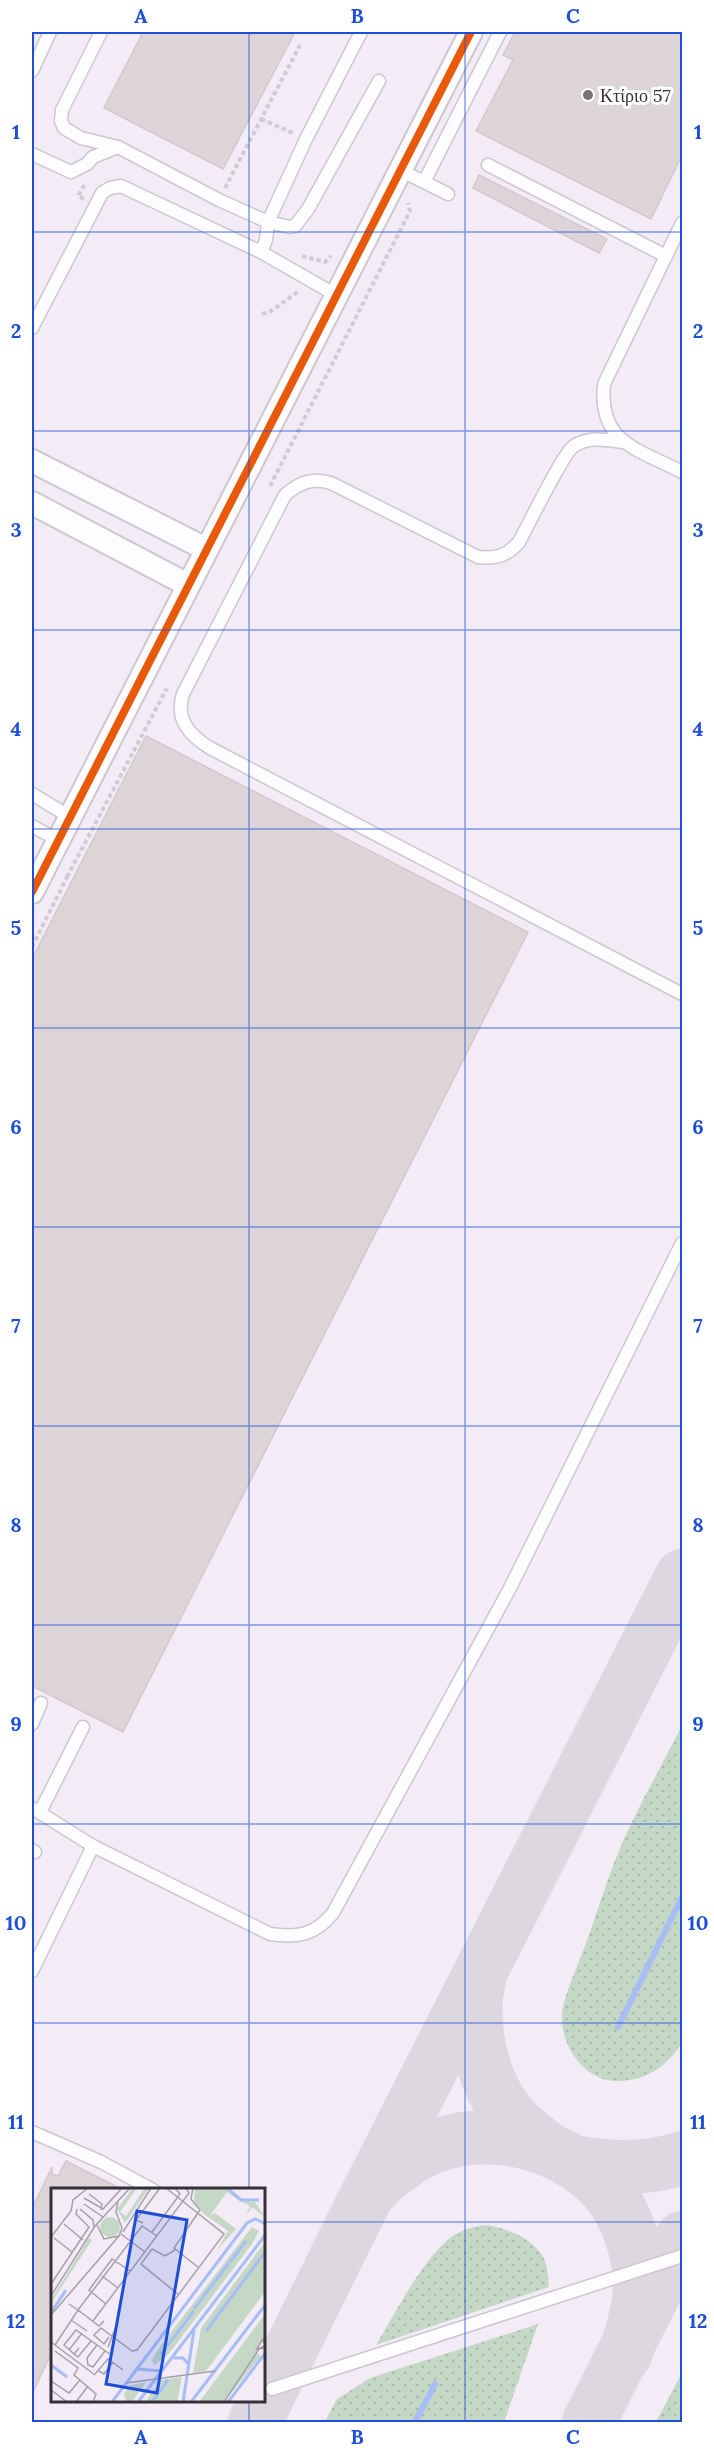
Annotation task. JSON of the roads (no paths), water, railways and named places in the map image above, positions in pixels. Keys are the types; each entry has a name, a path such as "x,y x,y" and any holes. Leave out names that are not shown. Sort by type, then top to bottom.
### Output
{"street":[{"path":"32,892 471,32"},
{"path":"32,461 206,549"},
{"path":"32,503 188,585"}],"lane":[{"path":"32,71 50,32"},
{"path":"101,32 62,110 61,121 64,128 81,138 118,147 219,200 268,222 290,227 299,222 308,209 379,81"},
{"path":"261,252 266,240 268,222 306,140 361,32"},
{"path":"424,182 500,32"},
{"path":"32,154 71,172 87,164 93,157 118,147"},
{"path":"488,165 666,256"},
{"path":"400,170 448,194"},
{"path":"32,328 102,193 110,188 121,186 261,252 336,295"},
{"path":"682,223 604,384 602,403 610,427 624,442 682,472"},
{"path":"624,442 598,439 586,441 569,449 519,542 511,551 491,558 478,557 331,483 320,480 304,482 285,495 183,694 180,705 182,719 188,732 210,748 682,994"},
{"path":"32,794 70,818"},
{"path":"32,826 58,840"},
{"path":"82,1727 36,1810 93,1846 270,1934 288,1937 321,1927 333,1912 510,1588 682,1243"},
{"path":"32,1724 42,1703"},
{"path":"32,1971 93,1846"},
{"path":"33,2136 100,2163 149,2188"},
{"path":"272,2389 682,2256"}],"waterway":[{"path":"678,1905 682,1897"},
{"path":"618,2027 678,1905 682,1908"},
{"path":"415,2422 435,2384"}],"place":[{"name":"Κτίριο 57","path":"588,95"}]}
